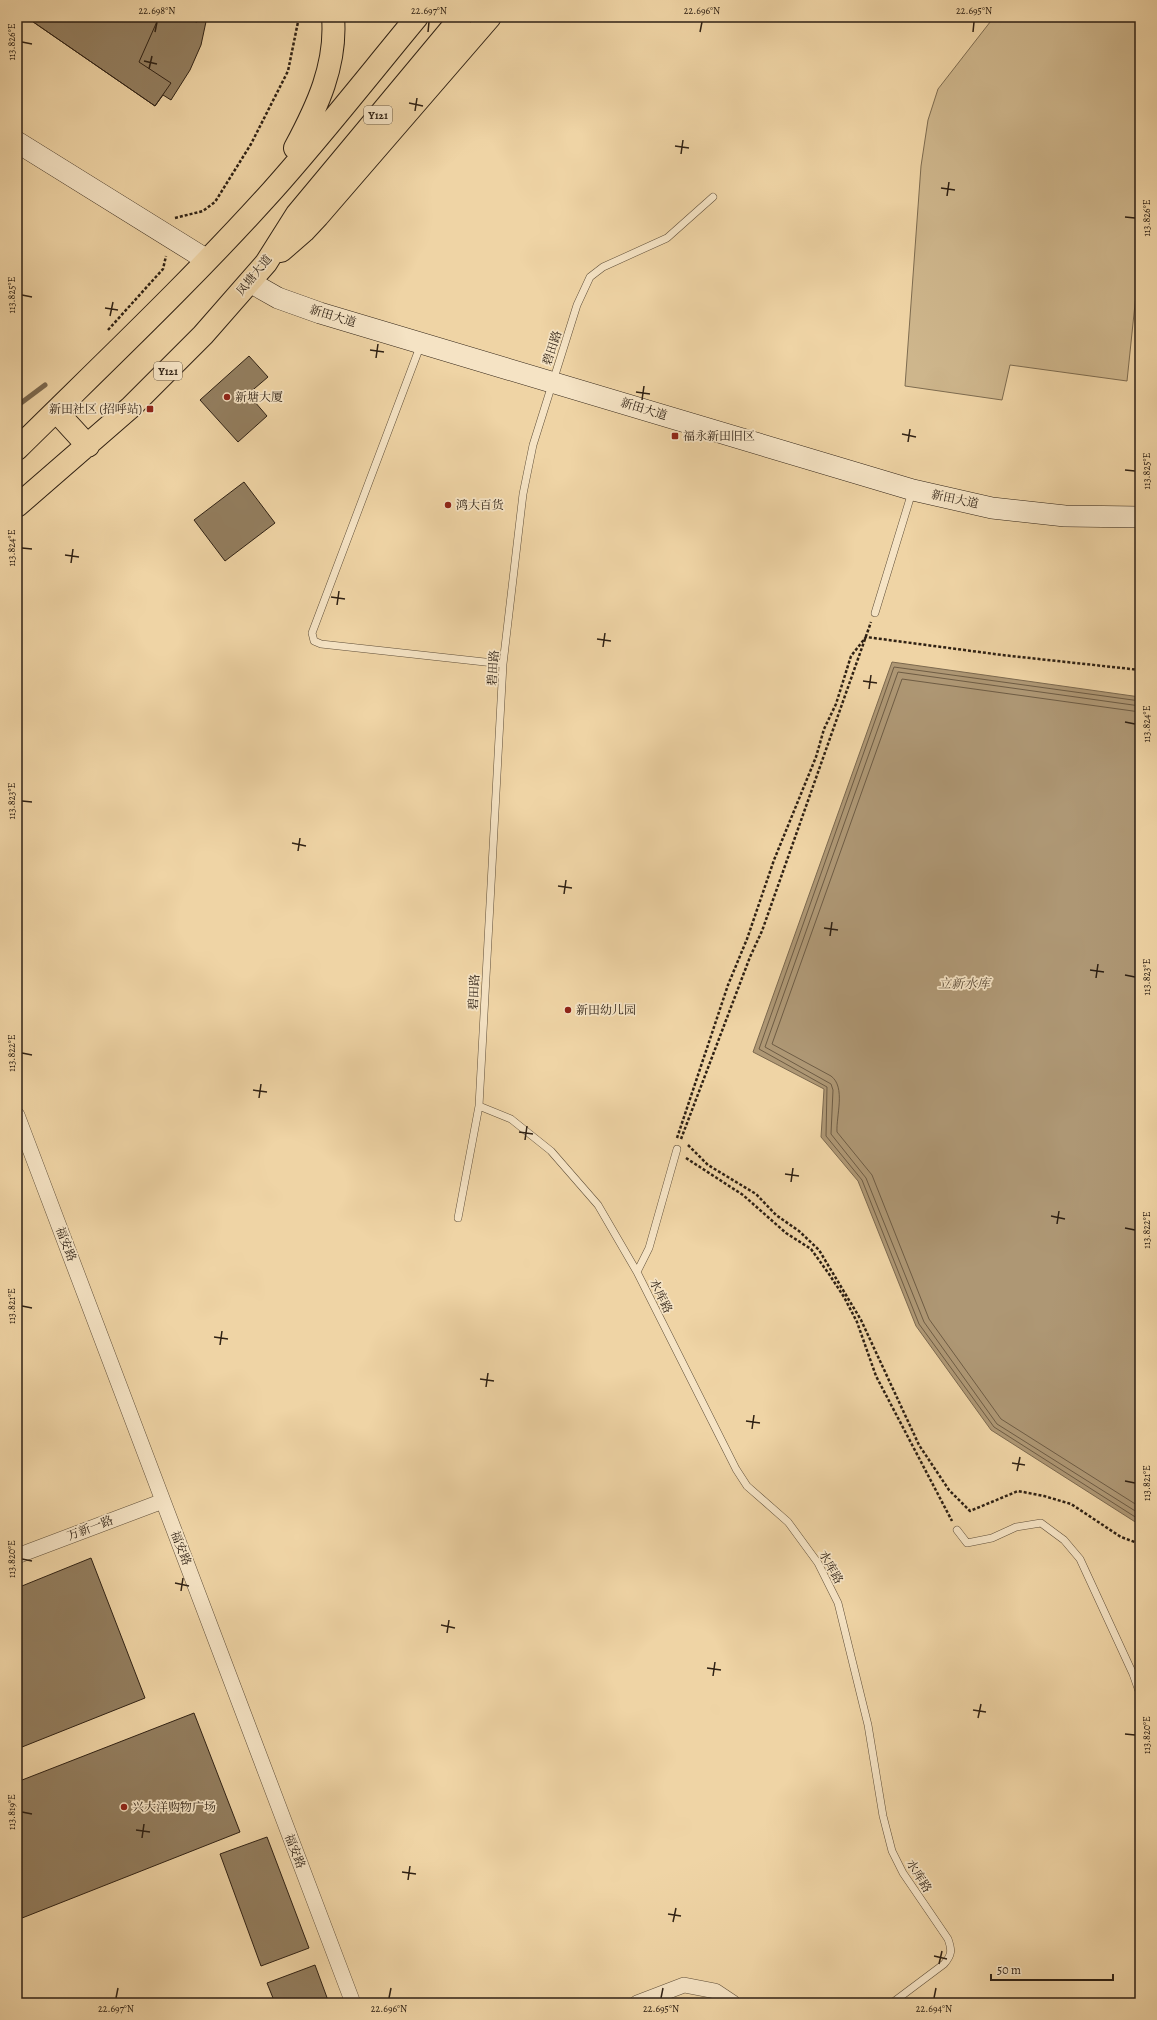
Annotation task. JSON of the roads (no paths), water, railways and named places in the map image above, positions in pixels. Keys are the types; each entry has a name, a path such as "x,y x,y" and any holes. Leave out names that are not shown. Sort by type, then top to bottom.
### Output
{"main road":[{"path":"273,190 309,122 321,95 333,48 333,17"},
{"name":"Y121","path":"17,449 207,260 273,190 417,17"},
{"name":"凤塘大道","path":"17,506 88,446 168,371 250,282 266,262 297,214 461,17"},
{"path":"266,262 289,245 318,216 490,17"},
{"path":"56,411 88,446"}],"street":[{"path":"17,142 207,260"},
{"name":"新田大道","path":"250,282 278,298 298,306 913,490 992,508 1065,516 1140,517"},
{"name":"福安路","path":"17,1115 353,2003"},
{"name":"万新一路","path":"17,1556 163,1501"},
{"path":"638,2003 684,1985 715,1991 733,2003"}],"lane":[{"name":"碧田路","path":"458,1218 479,1106 503,664 523,494 533,445 577,305 590,277 603,267 667,238 713,197"},
{"path":"421,343 312,633 314,641 321,644 503,664"},
{"path":"875,613 913,490"},
{"path":"479,1106 511,1118 551,1151 598,1205 637,1272"},
{"name":"水库路","path":"677,1149 649,1248 637,1272 736,1469 747,1486 788,1522 818,1563 838,1603 867,1718 883,1816 892,1851 903,1873 948,1939 952,1950 950,1958 944,1964 892,2003"},
{"path":"957,1530 967,1543 992,1538 1016,1527 1041,1523 1064,1540 1080,1558 1110,1628 1133,1674 1140,1694"}],"water":[{"name":"立新水库","path":"892,662 1140,697 1140,1525 991,1430 916,1326 858,1181 821,1137 824,1089 753,1052"}],"waterway":[{"path":"17,406 45,385"}],"place":[{"name":"新塘大厦","path":"227,397"},
{"name":"新田社区 (招呼站)","path":"150,409"},
{"name":"福永新田旧区","path":"675,436"},
{"name":"鸿大百货","path":"448,505"},
{"name":"新田幼儿园","path":"568,1010"},
{"name":"兴大洋购物广场","path":"124,1807"}]}
